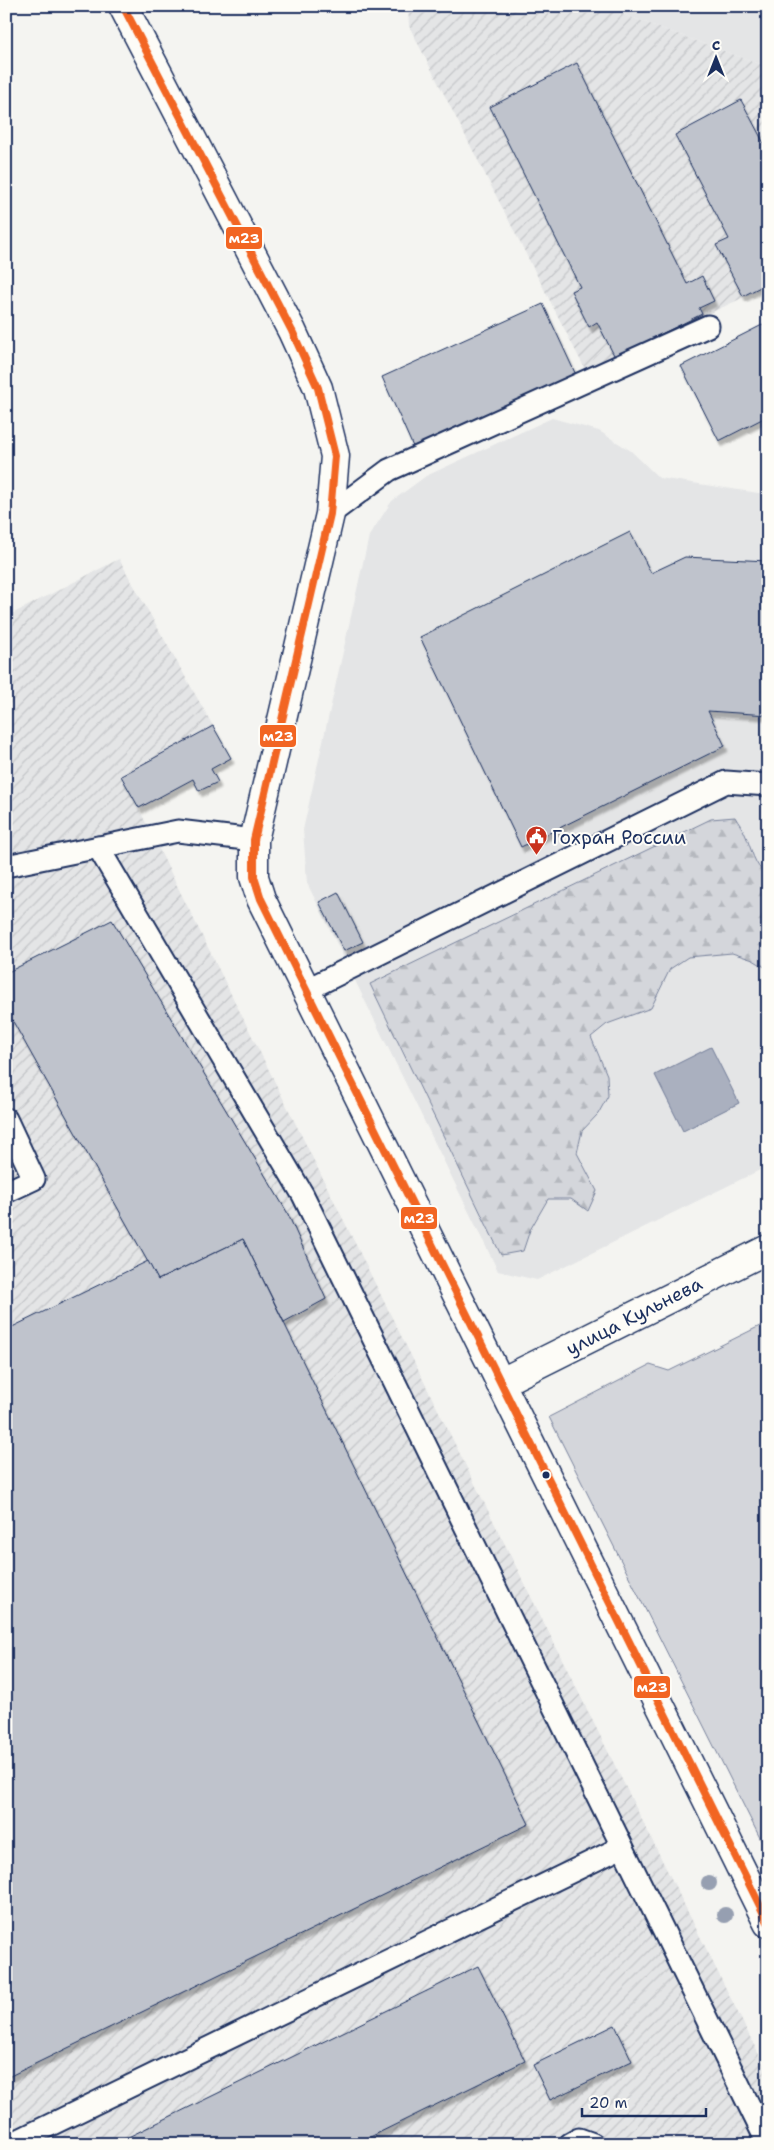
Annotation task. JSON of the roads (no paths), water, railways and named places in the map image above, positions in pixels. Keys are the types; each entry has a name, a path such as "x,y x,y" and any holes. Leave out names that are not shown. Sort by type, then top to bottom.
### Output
{"street":[{"path":"123,6 292,331 318,388 335,456 330,514 254,840 254,877 261,899 768,1923"},
{"name":"улица Кульнева","path":"500,1383 768,1249"}],"lane":[{"path":"330,514 389,470 708,326"},
{"path":"306,990 726,782 768,784"},
{"path":"6,866 178,831 254,840"},
{"path":"98,848 303,1195 768,2144"},
{"path":"6,1119 34,1179 6,1192"},
{"path":"11,2144 622,1847"},
{"path":"570,2144 579,2139 593,2144"}],"water":[{"path":"711,1047 739,1103 683,1131 655,1075"}],"place":[{"name":"Гохран России","path":"536,856"}]}
